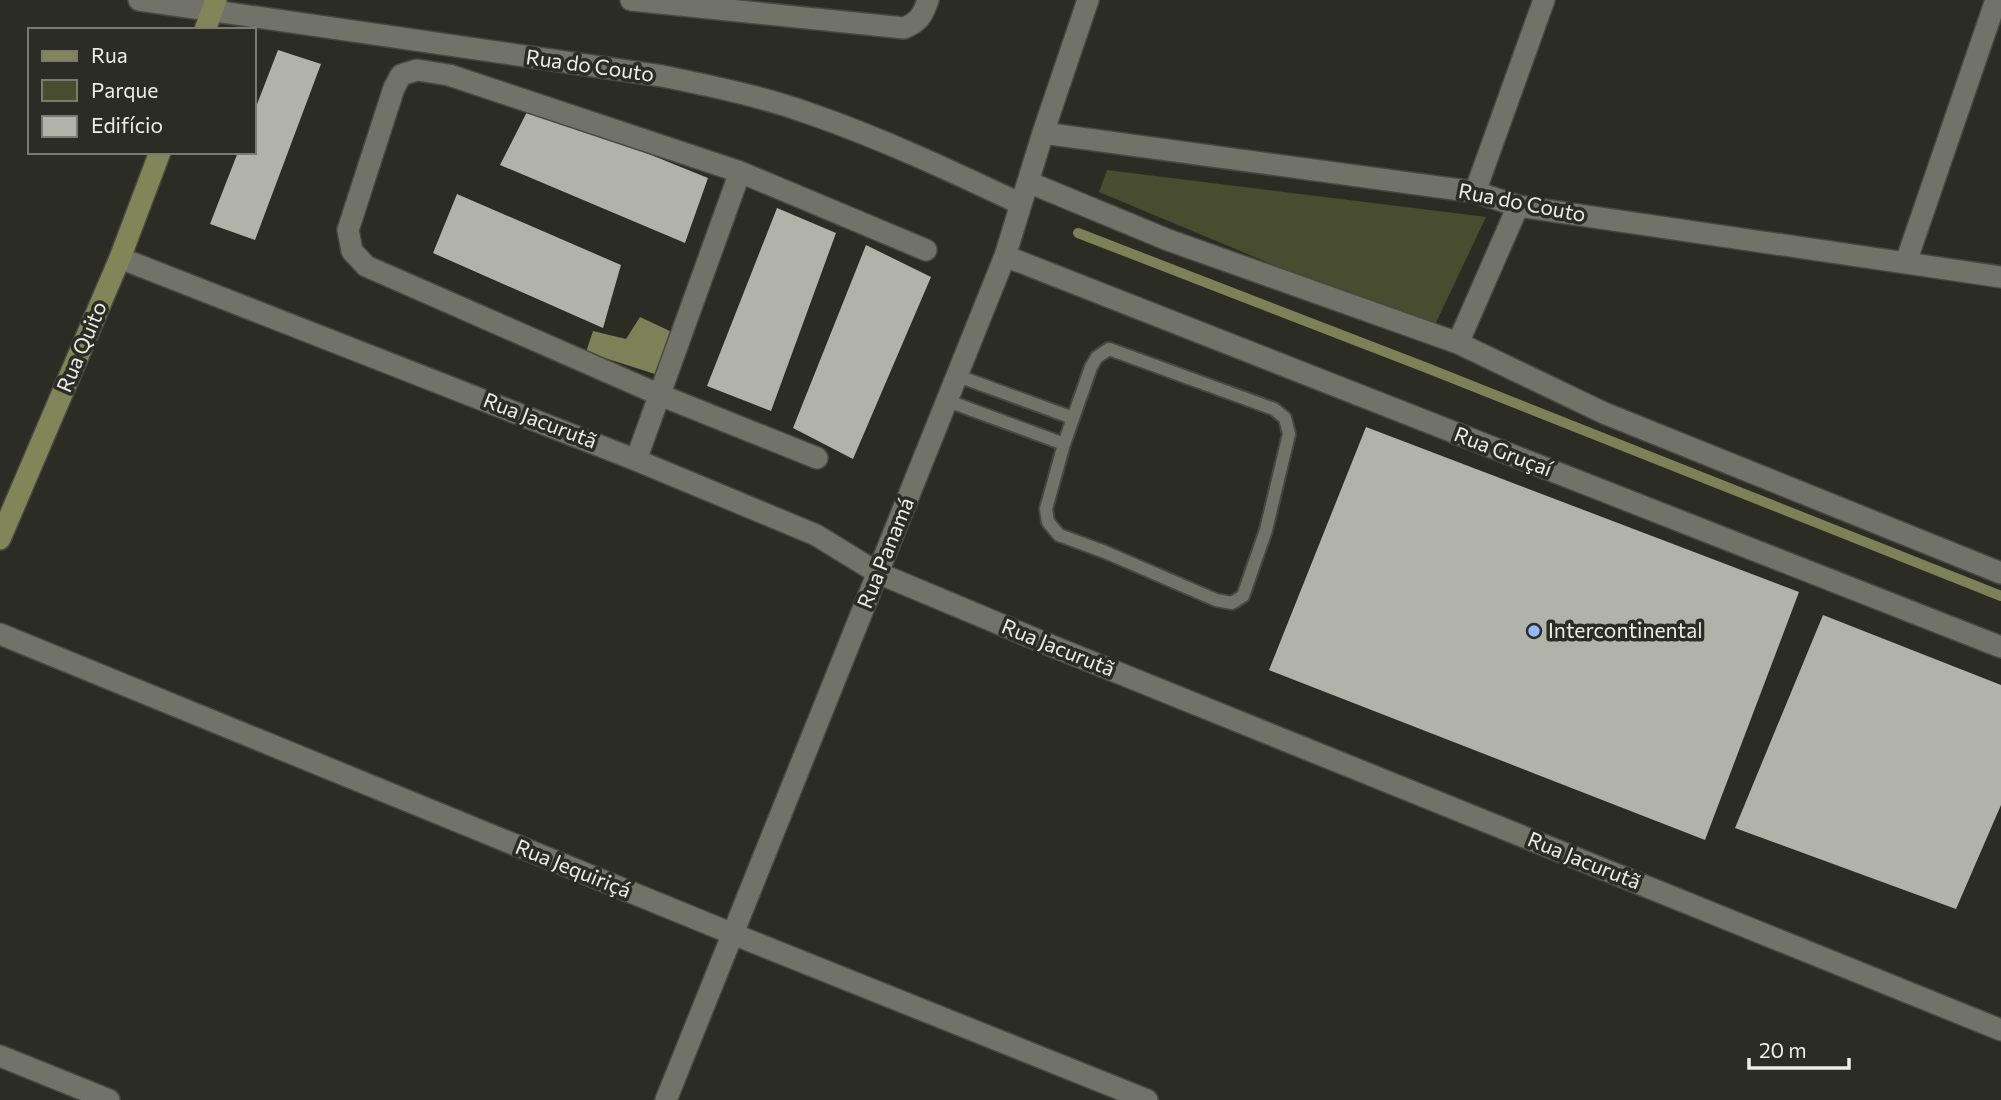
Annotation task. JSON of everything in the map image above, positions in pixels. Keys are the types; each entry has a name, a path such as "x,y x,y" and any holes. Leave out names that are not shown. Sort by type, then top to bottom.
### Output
{"street":[{"name":"Rua do Couto","path":"139,0 211,14 662,76 739,92 807,113 881,142 1021,204"},
{"path":"631,0 904,28 914,24 922,16 928,0"},
{"name":"Rua Panamá","path":"666,1100 1005,256 1088,0"},
{"path":"1475,192 1544,0"},
{"path":"1906,261 1996,0"},
{"path":"817,458 660,395 366,266 352,251 348,230 394,88 401,75 417,70 449,75 740,172 926,250"},
{"name":"Rua do Couto","path":"1043,133 1475,192 1518,206 2001,277"},
{"name":"Rua Quito","path":"0,539 120,258 159,154"},
{"path":"636,460 740,172"},
{"path":"1028,182 1168,240 1458,342 1604,413 2001,573"},
{"path":"1458,342 1518,206"},
{"name":"Rua Gruçaí","path":"1005,256 2001,647"},
{"name":"Rua Jacurutã","path":"120,258 636,460 816,535 878,573 1052,646 2001,1030"},
{"name":"Rua Jequiriçá","path":"0,634 1147,1100"},
{"path":"0,1056 110,1100"}],"lane":[{"path":"1109,349 1274,409 1285,418 1289,434 1266,530 1243,596 1232,603 1216,600 1059,535 1048,522 1046,509 1073,418 1091,367 1097,357 1109,349"},
{"path":"958,376 1073,418"},
{"path":"948,401 1064,444"}],"green space":[{"path":"1107,170 1486,217 1432,331 1099,192"}],"shaded area":[{"path":"640,317 672,332 658,375 586,352 593,331 626,339"}],"building":[{"path":"278,50 321,64 255,240 210,224 237,154 256,154 256,107"},
{"path":"530,106 708,178 685,243 500,165"},
{"path":"457,194 621,265 603,328 433,253"},
{"path":"777,208 836,233 771,411 707,386"},
{"path":"866,245 931,277 853,459 793,428"},
{"name":"Intercontinental","path":"1366,427 1799,592 1705,840 1269,670"},
{"path":"1823,615 2001,685 2001,805 1956,909 1735,828"}],"waterway":[{"path":"1078,233 2001,596"}],"place":[{"name":"Intercontinental","path":"1534,631"}]}
